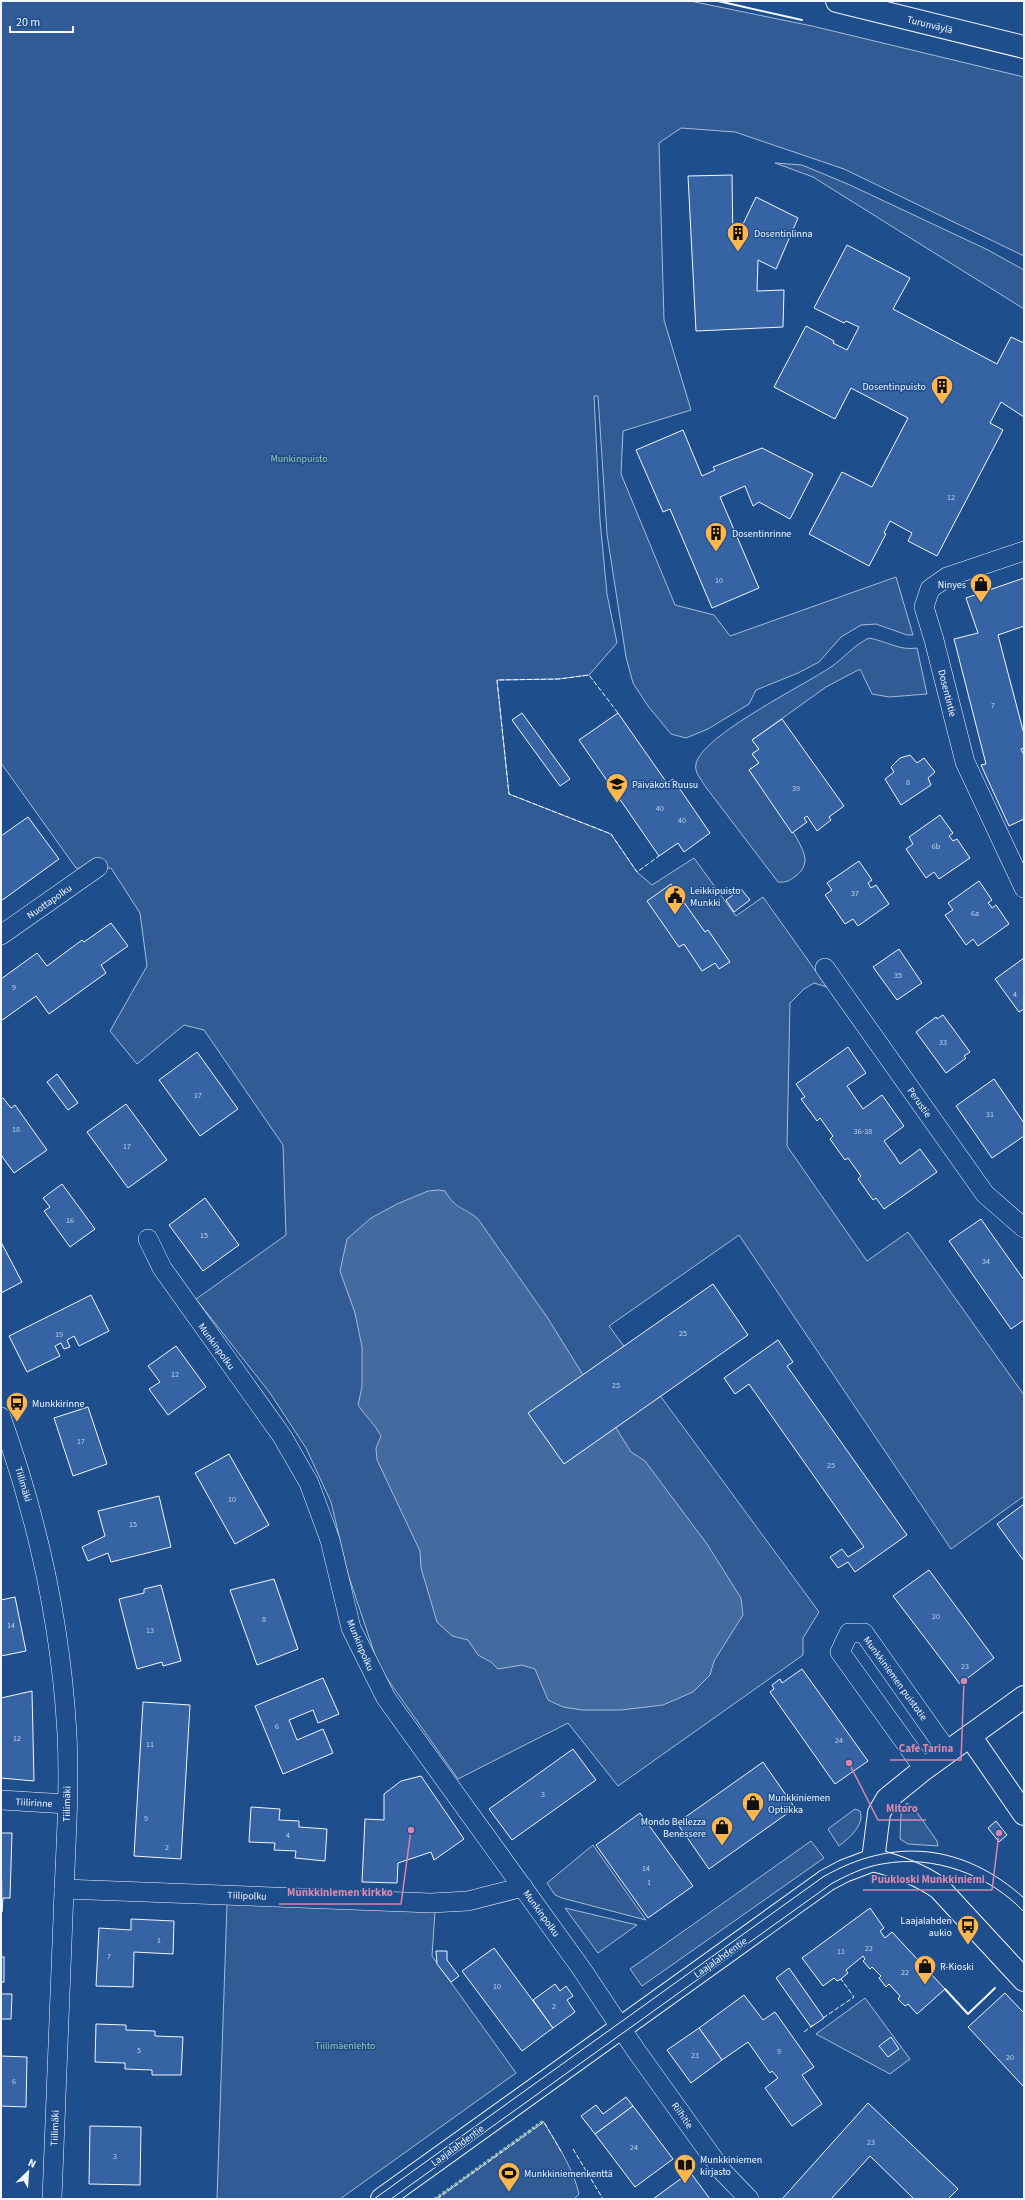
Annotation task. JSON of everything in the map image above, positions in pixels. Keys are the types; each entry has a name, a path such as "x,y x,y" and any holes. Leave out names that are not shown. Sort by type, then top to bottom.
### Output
{"main road":[{"name":"Turunväylä","path":"837,1 1024,47"},
{"path":"1024,1697 924,1769 886,1799 879,1813 873,1860 910,1872 924,1878 939,1888 1024,1980"},
{"path":"970,1736 1024,1814"},
{"name":"Laajalahdentie","path":"382,2199 827,1880 844,1871 873,1860"}],"street":[{"name":"Dosentintie","path":"1024,551 948,577 930,589 924,607 934,640 965,762 1024,888"},
{"name":"Nuottapolku","path":"1,935 98,867"},
{"name":"Perustie","path":"826,968 985,1194 1024,1228"},
{"name":"Munkinpolku","path":"148,1239 162,1268 282,1436 309,1483 330,1540 351,1628 386,1698 523,1887 621,2027"},
{"name":"Tiilimäki","path":"1,1417 24,1481 49,1582 63,1684 67,1736 67,1804 52,2199"},
{"name":"Munkkiniemen puistotie","path":"924,1769 840,1652 849,1633 864,1633 948,1752"},
{"name":"Tiilirinne","path":"1,1800 67,1804"},
{"name":"Tiilipolku","path":"64,1889 431,1903 468,1901 523,1887"},
{"name":"Riihitie","path":"621,2027 723,2172 735,2187 749,2199"}],"green space":[{"name":"Munkinpuisto","path":"1,1 690,1 812,26 1024,77 1024,256 844,169 735,132 681,128 659,143 664,320 691,410 623,431 621,474 675,605 714,615 730,636 896,577 913,635 907,635 876,624 861,625 841,637 819,662 798,673 756,690 749,704 708,729 686,738 671,734 648,706 633,683 626,657 607,534 598,396 594,396 600,520 607,594 617,643 589,675 559,679 497,680 509,794 611,834 637,872 652,885 694,858 736,916 763,897 827,987 814,983 804,989 790,1003 787,1146 867,1261 908,1232 1024,1395 1024,1496 951,1549 739,1235 609,1326 819,1612 803,1638 803,1655 618,1786 568,1723 458,1779 379,1667 348,1574 331,1502 306,1448 270,1393 196,1299 286,1235 283,1145 204,1030 184,1025 137,1064 110,1031 147,966 140,913 111,868 76,868 1,763"},
{"path":"775,163 802,165 850,185 988,250 1024,270 1024,309 813,177"},
{"path":"869,638 899,647 911,649 917,648 927,694 889,697 872,694 860,669 826,687 752,740 759,749 752,754 759,763 749,770 790,827 803,850 805,859 803,868 797,875 788,881 778,882 705,786 697,773 696,764 702,752 734,725 831,667 859,644"},
{"path":"907,1803 916,1811 937,1841 938,1846 908,1844 900,1839 901,1814"},
{"path":"855,1809 860,1811 861,1816 858,1826 855,1831 839,1846 828,1829"},
{"path":"811,1841 824,1858 642,1986 630,1969"},
{"path":"593,1845 646,1920 555,1895 547,1883"},
{"name":"Tiilimäenlehto","path":"227,1904 435,1911 432,1956 516,2073 340,2199 217,2199"},
{"path":"565,1908 637,1925 598,1953"},
{"path":"865,1998 910,2059 890,2074 816,2034"},
{"path":"543,2121 564,2156 573,2175 579,2194 574,2199 435,2199"}],"shaded area":[{"path":"428,1191 445,1191 453,1202 478,1219 547,1317 631,1452 645,1461 707,1544 741,1598 743,1615 714,1661 710,1675 693,1692 663,1705 621,1710 582,1710 563,1707 548,1700 535,1669 522,1665 498,1669 491,1662 478,1655 468,1640 452,1636 437,1622 421,1568 420,1551 377,1460 376,1448 381,1436 358,1405 362,1387 362,1347 355,1313 340,1271 347,1239 371,1218 397,1204"}],"building":[{"name":"Dosentinlinna","path":"732,175 733,245 756,197 798,218 776,269 758,260 757,291 784,290 783,327 696,331 688,176"},
{"name":"Dosentinpuisto","path":"847,245 910,278 893,309 997,364 1011,337 1024,343 1024,417 1001,402 990,423 1003,430 937,556 908,541 912,533 890,521 884,533 886,534 869,566 809,534 842,472 872,487 908,418 851,388 835,419 774,387 806,326 847,350 859,327 846,321 844,323 814,308"},
{"name":"Dosentinrinne","path":"683,430 702,476 715,470 713,467 762,448 813,474 790,519 759,502 753,506 745,486 720,497 759,588 712,608 670,509 663,512 636,450"},
{"path":"1024,578 1024,626 998,635 1024,734 1024,748 1021,749 1024,755 1024,819 1009,826 981,765 986,764 954,639 978,633 966,598"},
{"path":"522,713 570,779 560,786 512,720"},
{"name":"Päiväkoti Ruusu","path":"618,713 667,783 673,779 710,833 684,852 678,843 659,856 579,740"},
{"path":"782,719 844,806 829,817 831,820 817,831 807,816 804,818 807,822 792,833 749,770 759,763 752,754 759,749 752,740"},
{"path":"910,755 917,763 924,758 935,772 928,778 931,785 901,805 885,779 894,772 891,767 900,758"},
{"path":"940,815 953,833 949,836 953,841 957,839 970,858 939,879 934,872 926,878 906,849 913,844 909,837"},
{"path":"28,817 59,859 1,901 1,836"},
{"path":"859,861 872,880 868,883 871,888 876,885 889,904 858,926 853,919 845,924 825,895 832,890 827,883"},
{"path":"979,881 992,900 988,903 992,908 996,905 1009,924 978,946 973,939 966,945 945,915 953,910 948,903"},
{"name":"Leikkipuisto Munkki","path":"671,884 705,932 708,930 730,962 719,969 715,963 702,971 684,944 679,947 647,901"},
{"path":"741,889 750,900 734,912 726,900"},
{"path":"111,923 128,946 101,965 106,973 49,1014 36,996 1,1021 1,979 37,953 47,966 82,940 84,942"},
{"path":"899,949 922,983 897,1000 873,967"},
{"path":"1024,958 1024,1009 1019,1012 995,979"},
{"path":"943,1015 970,1052 964,1056 966,1058 946,1073 916,1032 936,1017 937,1019"},
{"path":"848,1047 866,1073 847,1086 863,1109 882,1095 904,1126 884,1141 900,1164 920,1149 937,1172 884,1209 876,1198 873,1200 858,1179 861,1176 848,1158 845,1160 830,1139 833,1136 820,1118 817,1121 801,1099 805,1097 796,1084"},
{"path":"197,1052 238,1109 200,1136 159,1080"},
{"path":"57,1074 78,1103 68,1110 47,1082"},
{"path":"994,1079 1024,1123 1024,1136 992,1158 956,1106"},
{"path":"3,1098 11,1108 15,1105 47,1150 14,1173 1,1155 1,1099"},
{"path":"126,1104 167,1160 128,1188 87,1132"},
{"path":"62,1184 95,1229 70,1247 44,1211 50,1207 43,1198"},
{"path":"205,1198 239,1245 203,1271 169,1225"},
{"path":"981,1219 1024,1280 1024,1320 1011,1329 949,1241"},
{"path":"1,1242 22,1282 1,1293"},
{"path":"713,1284 748,1335 564,1464 528,1413"},
{"path":"91,1295 109,1331 79,1346 74,1336 67,1340 70,1347 64,1349 61,1343 55,1346 60,1356 27,1372 9,1336"},
{"path":"778,1340 793,1362 787,1366 907,1535 855,1572 848,1562 838,1568 830,1557 842,1549 848,1557 864,1547 749,1384 735,1394 724,1378"},
{"path":"176,1346 206,1387 168,1415 149,1389 160,1382 148,1366"},
{"path":"88,1407 107,1464 73,1476 54,1418"},
{"path":"229,1454 269,1525 235,1544 195,1473"},
{"path":"159,1496 171,1547 111,1562 108,1553 88,1561 82,1547 105,1536 98,1511"},
{"path":"1024,1504 1024,1561 997,1524"},
{"path":"929,1570 994,1658 960,1684 893,1596"},
{"path":"274,1579 298,1649 257,1665 230,1590"},
{"path":"161,1585 181,1661 163,1666 162,1662 137,1669 119,1599 144,1593 144,1589"},
{"path":"15,1597 26,1651 1,1656 1,1600"},
{"path":"802,1669 868,1761 835,1784 770,1692 774,1689 772,1685 780,1679 782,1683"},
{"path":"323,1678 339,1714 318,1723 313,1710 289,1720 297,1740 323,1729 333,1753 283,1774 255,1706"},
{"path":"32,1691 34,1781 1,1778 1,1698"},
{"path":"143,1702 190,1705 181,1859 134,1856"},
{"path":"573,1749 596,1780 512,1840 489,1809"},
{"path":"763,1762 795,1808 709,1869 677,1823"},
{"path":"421,1776 464,1839 434,1860 431,1852 398,1863 397,1883 362,1882 365,1819 384,1820 384,1794 401,1781"},
{"path":"251,1807 280,1809 279,1820 299,1821 299,1827 327,1829 325,1861 295,1858 296,1851 274,1850 275,1843 249,1842"},
{"path":"640,1813 693,1886 648,1918 596,1845"},
{"path":"996,1821 1007,1835 999,1842 988,1828"},
{"path":"1,1833 12,1833 10,1898 3,1898 2,1912"},
{"path":"870,1908 884,1928 880,1931 885,1938 892,1932 945,1989 917,2014 908,2004 905,2006 898,1999 900,1996 889,1984 886,1987 879,1978 881,1976 872,1967 870,1969 863,1961 865,1959 863,1956 846,1970 848,1973 841,1979 837,1981 834,1978 823,1986 802,1958"},
{"path":"131,1919 174,1921 173,1954 134,1952 133,1987 96,1986 99,1928 131,1930"},
{"path":"494,1948 553,2028 522,2051 462,1971"},
{"path":"436,1951 447,1951 447,1960 459,1976 451,1982 437,1964"},
{"path":"1,1957 4,1957 4,1982 1,1982"},
{"path":"789,1968 824,2018 811,2027 776,1978"},
{"path":"555,1984 560,1991 566,1986 573,1996 567,2000 575,2012 553,2028 533,2000"},
{"path":"1005,1993 1024,2013 1024,2087 968,2027"},
{"path":"1,1994 12,1994 11,2019 1,2019"},
{"path":"744,1995 763,2020 775,2012 814,2067 802,2075 822,2104 792,2126 765,2088 778,2078 772,2071 770,2073 748,2042 722,2060 699,2028"},
{"path":"96,2024 126,2025 126,2030 155,2031 155,2036 183,2037 181,2075 152,2075 152,2070 125,2069 125,2063 95,2062"},
{"path":"699,2028 722,2060 691,2083 667,2050"},
{"path":"891,2037 899,2049 888,2057 879,2046"},
{"path":"1,2056 27,2057 26,2107 1,2106"},
{"path":"626,2097 633,2106 595,2134 581,2116 596,2105 603,2114"},
{"path":"868,2103 958,2189 948,2199 914,2199 870,2156 831,2199 782,2199"},
{"path":"633,2106 673,2159 635,2187 595,2134"},
{"path":"90,2126 141,2127 140,2185 89,2184"},
{"name":"Munkkiniemen kirjasto","path":"690,2172 710,2199 653,2199"}],"tram line":[{"path":"374,2199 823,1877 850,1864 876,1855 902,1851 928,1852 953,1857 977,1866 1001,1880 1024,1898"},
{"path":"391,2199 831,1884 862,1869 882,1864 921,1862 959,1870 995,1887 1024,1912"}],"hedge":[{"path":"435,2199 543,2121"}],"fence":[{"path":"618,713 589,675 559,679 497,680 509,794 611,834 637,872 659,856"},
{"path":"823,2018 854,1997 841,1979"},
{"path":"804,2032 813,2025"},
{"path":"437,2199 544,2122 562,2153"},
{"path":"573,2149 603,2199"}],"wall":[{"path":"718,1 802,20"},
{"path":"945,1989 968,2014 995,1988"}],"place":[{"name":"Dosentinlinna","path":"738,252"},
{"name":"Dosentinpuisto","path":"942,406"},
{"name":"Dosentinrinne","path":"716,552"},
{"name":"Ninyes","path":"981,604"},
{"name":"Päiväkoti Ruusu","path":"617,804"},
{"name":"Leikkipuisto Munkki","path":"675,916"},
{"name":"Munkkirinne","path":"17,1422"},
{"name":"Cafe Tarina","path":"964,1681"},
{"name":"Mitoro","path":"849,1763"},
{"name":"Munkkiniemen Optiikka","path":"753,1822"},
{"name":"Munkkiniemen kirkko","path":"411,1830"},
{"name":"Puukioski Munkkiniemi","path":"999,1833"},
{"name":"Mondo Bellezza Benessere","path":"722,1846"},
{"name":"Laajalahden aukio","path":"968,1946"},
{"name":"R-Kioski","path":"925,1986"},
{"name":"Munkkiniemen kirjasto","path":"685,2184"},
{"name":"Munkkiniemenkenttä","path":"509,2192"}]}
